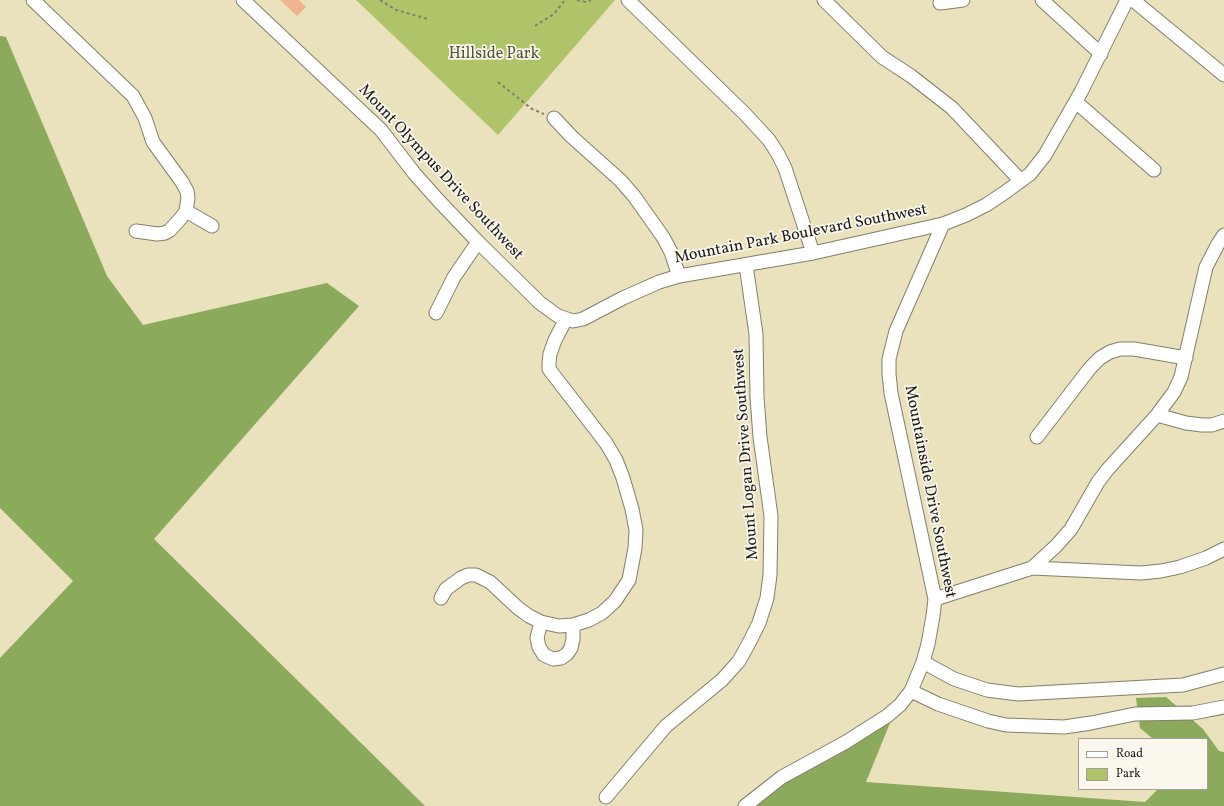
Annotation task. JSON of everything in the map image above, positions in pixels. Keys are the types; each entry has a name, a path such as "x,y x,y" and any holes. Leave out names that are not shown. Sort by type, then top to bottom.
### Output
{"street":[{"path":"33,0 133,96 145,118 153,142 187,191 188,198 186,211 176,225 170,230 165,233 157,234 136,231"},
{"name":"Mount Olympus Drive Southwest","path":"243,0 380,130 419,178 478,242 544,306 558,316 566,319"},
{"path":"628,0 745,114 769,140 786,168 813,253"},
{"path":"824,0 878,54 928,89 952,108 1021,181"},
{"path":"940,3 963,0"},
{"path":"1042,0 1101,54"},
{"name":"Mountain Park Boulevard Southwest","path":"566,319 583,319 623,298 660,282 679,276 813,253 943,224 980,208 1030,174 1045,155 1076,102 1127,0"},
{"path":"1133,0 1224,75"},
{"path":"1076,102 1154,170"},
{"path":"554,118 572,137 620,180 634,196 663,237 671,252 679,276"},
{"path":"186,211 212,226"},
{"name":"Mountainside Drive Southwest","path":"745,806 782,777 846,742 887,716 900,705 911,691 923,662 933,616 935,599 891,394 889,359 896,332 943,224"},
{"path":"1032,568 1056,546 1071,529 1098,482 1174,392 1181,377 1186,358 1206,267 1224,235"},
{"path":"436,313 454,276 478,242"},
{"name":"Mount Logan Drive Southwest","path":"606,797 666,726 722,680 739,661 759,623 767,598 770,575 771,516 756,397 756,334 746,265"},
{"path":"440,598 446,589 461,578 468,575 476,575 490,582 518,608 541,622 559,626 573,625 589,620 602,613 615,602 629,580 635,548 636,530 632,509 623,478 616,460 599,433 550,369 549,364 552,347 566,319"},
{"path":"1037,437 1090,368 1100,358 1110,352 1120,349 1134,349 1186,358"},
{"path":"1156,415 1186,423 1202,425 1212,425 1224,422"},
{"path":"935,599 1032,568 1141,573 1161,571 1187,565 1224,549"},
{"path":"541,622 537,638 539,647 544,655 553,659 561,658 567,654 571,648 573,639 573,625"},
{"path":"923,662 954,679 987,690 1018,694 1183,685 1224,674"},
{"path":"911,691 952,709 988,721 1006,725 1064,727 1091,724 1135,714 1194,713 1224,708"}],"path":[{"path":"380,0 396,10 428,19"},
{"path":"535,26 554,14 564,0"},
{"path":"577,0 586,2 591,0"},
{"path":"498,82 532,109 554,118"}],"green space":[{"name":"Hillside Park","path":"356,0 615,0 498,135"},
{"path":"0,36 6,37 107,276 143,325 327,283 359,306 154,539 425,806 0,806 0,658 73,581 0,508"},
{"path":"1166,697 1203,729 1219,751 1224,752 1224,806 751,806 844,736 892,718 866,782 1145,802 1157,790 1208,790 1208,738 1152,738 1140,728 1136,698"}],"building":[{"path":"280,0 299,0 306,7 297,16"}]}
